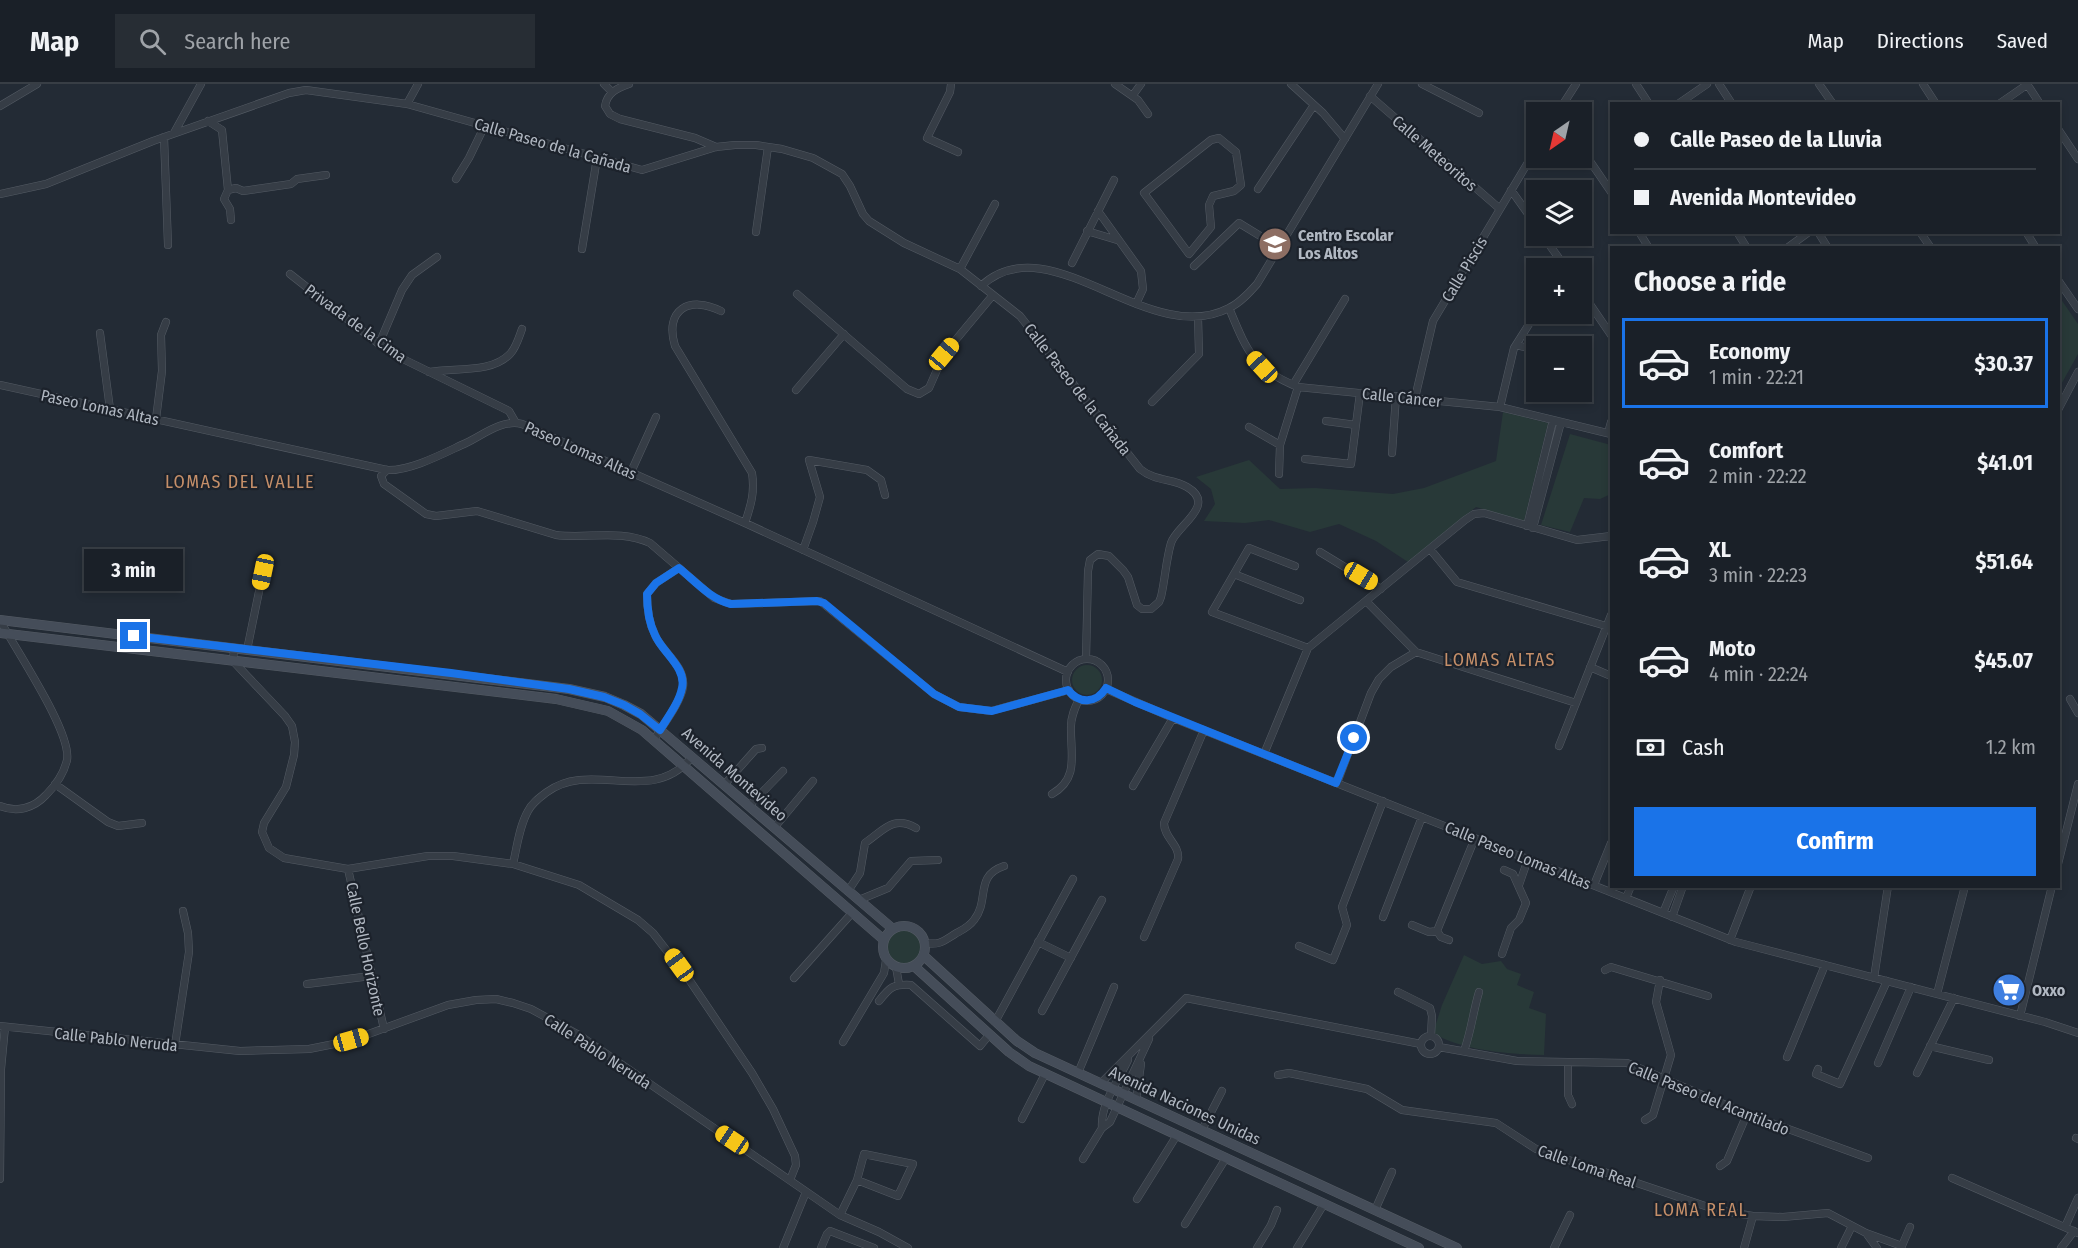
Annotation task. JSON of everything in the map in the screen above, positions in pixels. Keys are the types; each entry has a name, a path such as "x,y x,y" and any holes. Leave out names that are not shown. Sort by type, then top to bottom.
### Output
{"street":[{"path":"0,106 37,84"},
{"path":"174,133 201,84"},
{"path":"407,104 418,84"},
{"path":"604,84 612,92"},
{"path":"629,84 612,92 606,99 606,111 614,117 695,138 716,147"},
{"path":"951,84 950,92 927,138 958,152"},
{"path":"1115,84 1133,95 1148,114"},
{"path":"1133,95 1141,84"},
{"path":"1291,84 1345,138"},
{"path":"981,286 990,278 1005,271 1022,267 1037,268 1056,272 1159,313 1181,318 1198,317 1229,308 1257,284 1378,84"},
{"path":"1422,84 1479,113"},
{"path":"1564,102 1576,84"},
{"path":"1636,84 1648,102"},
{"path":"1681,102 1707,84"},
{"path":"1719,84 1731,102"},
{"path":"1820,84 1832,102"},
{"path":"1923,84 1935,102"},
{"path":"2002,102 2028,84 2039,102"},
{"name":"Calle Paseo de la Cañada","path":"0,194 46,184 164,136 308,87 407,104 642,170 716,147 756,145 813,158 842,174 869,221 904,243 960,269 1026,322 1140,469 1152,477 1187,486 1197,498 1194,516 1172,542 1161,597 1151,609 1142,609 1137,605 1128,577 1109,556 1098,554 1090,560 1086,659"},
{"name":"Calle Meteoritos","path":"1370,96 1500,209"},
{"path":"1258,189 1314,105"},
{"path":"208,121 222,130 228,190 224,200 230,209 231,220"},
{"path":"456,179 485,125"},
{"path":"2060,132 2078,159"},
{"path":"164,136 168,245"},
{"path":"1219,138 1236,152 1241,185 1234,191 1213,196 1209,205 1211,227 1190,253 1187,253 1144,193 1211,140 1219,138"},
{"path":"756,232 768,147"},
{"path":"582,249 597,158"},
{"path":"1592,164 1610,191"},
{"name":"Calle Piscis","path":"1415,398 1433,321 1526,166"},
{"path":"228,190 291,184 297,179 326,175"},
{"path":"1072,263 1114,180"},
{"path":"1512,190 1526,210"},
{"path":"960,269 995,204"},
{"path":"1098,211 1141,271 1143,289 1136,304"},
{"path":"1194,266 1239,223 1280,248"},
{"path":"1087,231 1117,240"},
{"path":"1790,246 1806,234"},
{"path":"379,344 402,290 412,275 437,257"},
{"name":"Privada de la Cima","path":"290,274 379,344 403,359 509,411 516,423"},
{"path":"2060,283 2078,309"},
{"path":"796,294 907,389 920,394 929,388 944,354 993,295"},
{"path":"1279,474 1280,445 1296,386 1345,299"},
{"path":"720,311 699,303 682,308 675,315 672,335 675,346 752,473 753,499 745,523"},
{"path":"1592,307 1610,334"},
{"name":"Calle Cáncer","path":"1229,308 1251,355 1272,375 1296,386 1500,407 1610,434"},
{"path":"1152,402 1199,354 1198,317"},
{"path":"156,419 162,371 161,335 166,322"},
{"path":"1500,407 1516,345 1529,324"},
{"path":"429,372 477,368 499,362 512,353 522,329"},
{"path":"100,333 110,409"},
{"path":"796,390 844,334"},
{"path":"1516,345 1526,348"},
{"path":"2060,406 2078,372"},
{"name":"Paseo Lomas Altas","path":"0,385 387,470 407,468 466,443 503,424 516,423 533,428 745,523 1068,672"},
{"path":"1305,459 1351,464 1360,393"},
{"path":"1392,453 1396,396"},
{"path":"631,472 656,417"},
{"path":"1530,527 1553,420"},
{"path":"1326,421 1356,425"},
{"path":"1530,527 1561,422"},
{"path":"1249,427 1280,445"},
{"path":"803,550 820,497 809,460 867,470 881,480 885,495"},
{"path":"387,470 381,476 384,484 426,514 436,516 477,511 556,535 640,538 650,543 714,598 723,602 731,604 817,601 824,603 934,694 959,707 992,711 1068,690"},
{"path":"1264,754 1308,648 1474,514 1484,513 1578,540 1610,536"},
{"path":"1295,566 1249,548 1212,612 1308,648"},
{"path":"1430,549 1457,582 1606,626"},
{"path":"1320,552 1381,589"},
{"path":"654,740 683,686 676,664 655,635 647,594 656,583 679,568"},
{"path":"247,650 263,572"},
{"path":"1234,574 1300,600"},
{"path":"1366,601 1416,652 1576,703"},
{"path":"1559,746 1610,617"},
{"path":"0,620 4,634 57,722 67,745 67,759 55,784 39,802 26,808 12,809 0,806"},
{"name":"Avenida Montevideo","path":"0,620 451,673 569,689 604,697 640,714 660,730 893,929"},
{"name":"Avenida Montevideo","path":"4,634 449,686 567,701 600,709 634,724 654,740 884,940"},
{"path":"114,634 114,647"},
{"path":"234,649 233,661 285,716 292,726 296,742 289,779 264,823 262,832 269,848 284,858 348,869 428,856 453,856 513,864 579,885 638,920 653,933 688,978 752,1073 786,1134 795,1156 796,1165 790,1180"},
{"path":"1336,783 1371,693 1379,679 1391,667 1416,652"},
{"path":"1086,659 1094,660 1105,668 1108,682 1098,698 1092,700 1079,699 1068,690 1066,684 1068,672 1075,663 1086,659"},
{"path":"1590,668 1610,676"},
{"path":"449,686 451,673"},
{"name":"Calle Paseo Lomas Altas","path":"1106,688 1173,718 1730,940 2045,1022 2078,1034"},
{"path":"567,701 569,689"},
{"path":"1052,794 1066,783 1070,772 1071,726 1079,699"},
{"path":"2070,699 2078,713"},
{"path":"1133,786 1173,718"},
{"path":"1144,937 1179,854 1164,831 1164,824 1204,730"},
{"path":"724,785 756,749 762,748"},
{"path":"513,864 524,819 529,809 535,801 554,787 572,780 656,781 673,775 692,757"},
{"path":"749,806 783,771"},
{"path":"774,828 813,781"},
{"path":"55,784 108,822 118,826 142,823"},
{"path":"2060,856 2078,784"},
{"path":"1299,946 1333,960 1347,926 1342,907 1383,801"},
{"path":"1383,917 1422,817"},
{"path":"848,891 860,873 866,843 895,822 905,821 916,828"},
{"path":"1437,931 1475,838"},
{"path":"1594,885 1610,845"},
{"path":"1519,885 1528,859"},
{"path":"859,900 888,888 911,861 938,860"},
{"path":"925,943 938,944 966,928 980,909 988,876 992,870 1004,866"},
{"name":"Calle Bello Horizonte","path":"348,869 384,1029"},
{"path":"1502,954 1511,928 1519,920 1526,903 1513,874 1504,870"},
{"path":"995,1022 1073,879"},
{"path":"1626,898 1630,888"},
{"path":"1663,913 1673,888"},
{"path":"1672,917 1682,888"},
{"path":"1730,940 1750,888"},
{"path":"1874,978 1888,888"},
{"path":"1937,994 1964,888"},
{"path":"2020,1016 2052,888"},
{"path":"1042,1011 1102,900"},
{"path":"175,1045 189,952 183,911"},
{"path":"794,978 852,914"},
{"path":"1412,925 1429,932 1437,931"},
{"path":"906,926 912,928 925,943 924,956 914,966 908,968 896,968 886,960 882,950 884,940 893,929 906,926"},
{"path":"1437,931 1441,937 1449,940"},
{"path":"1038,942 1071,958"},
{"name":"Avenida Naciones Unidas","path":"924,956 1025,1047 1457,1248"},
{"path":"843,1042 884,973 886,960"},
{"path":"1787,1057 1824,965"},
{"name":"Avenida Naciones Unidas","path":"914,966 1018,1060 1419,1248"},
{"path":"1605,970 1611,967 1708,996"},
{"path":"896,968 899,984"},
{"path":"307,984 371,976"},
{"path":"1645,1120 1653,1116 1671,1055 1656,1002 1660,980"},
{"path":"1818,1069 1816,1074 1840,1084 1887,981"},
{"path":"879,1001 890,987 899,984 911,985 980,1046 989,1035"},
{"path":"1078,1073 1114,987"},
{"path":"1878,1063 1911,987"},
{"path":"1398,992 1430,1008 1431,1036"},
{"path":"1464,1051 1472,1027 1479,992"},
{"path":"1101,1083 1186,998 1421,1044"},
{"path":"1917,1073 1954,998"},
{"name":"Calle Pablo Neruda","path":"2,1027 240,1051 309,1049 339,1043 384,1029 448,1005 496,999 531,1009 579,1035 840,1215 908,1248"},
{"path":"0,1179 2,1027"},
{"path":"1083,1159 1102,1128 1110,1122 1152,1034"},
{"path":"1431,1036 1437,1038 1439,1047 1436,1053 1427,1054 1423,1051 1421,1044 1425,1037 1431,1036"},
{"path":"1930,1046 1989,1060"},
{"name":"Calle Paseo del Acantilado","path":"1439,1047 1517,1061 1627,1063 1747,1114 1868,1158"},
{"path":"1102,1128 1101,1119 1107,1102 1130,1054"},
{"path":"1136,1100 1141,1057"},
{"path":"1568,1062 1568,1095 1572,1104"},
{"name":"Calle Loma Real","path":"1278,1075 1289,1073 1367,1089 1402,1110 1496,1123 1536,1149 1717,1210 1753,1216 1788,1217 1827,1213 1866,1233 1901,1247"},
{"path":"1022,1119 1045,1074"},
{"path":"1202,1130 1222,1091"},
{"path":"1720,1166 1727,1161 1747,1114"},
{"path":"1137,1199 1177,1135"},
{"path":"840,1215 857,1180 864,1154 913,1164 898,1196 857,1180"},
{"path":"1185,1224 1226,1158"},
{"path":"1376,1209 1392,1172"},
{"path":"1952,1178 2076,1232 2061,1248"},
{"path":"783,1248 806,1192"},
{"path":"2065,1227 2078,1198"},
{"path":"1296,1248 1324,1204"},
{"path":"1257,1248 1277,1210"},
{"path":"1554,1248 1570,1215"},
{"path":"1744,1248 1753,1216"},
{"path":"1841,1248 1852,1226"},
{"path":"1901,1247 1910,1227"},
{"path":"821,1248 830,1231 874,1248"},
{"name":"Calle Loma Real","path":"1866,1233 1877,1248"}],"shaded area":[{"path":"2060,298 2078,324 2078,354 2060,386"},
{"path":"1503,412 1548,423 1524,521 1476,507 1408,562 1376,541 1339,524 1310,532 1269,520 1245,523 1204,521 1215,504 1211,489 1196,477 1249,460 1280,489 1315,488 1393,494 1424,488 1496,461"},
{"path":"1570,434 1610,445 1610,494 1600,499 1584,498 1570,532 1541,525"},
{"path":"1087,665 1098,669 1102,680 1098,691 1087,695 1076,691 1072,680 1076,669"},
{"path":"904,927 918,933 924,947 918,961 904,967 890,961 884,947 890,933"},
{"path":"1464,955 1482,964 1501,961 1507,969 1521,974 1517,985 1534,992 1529,1008 1546,1014 1544,1055 1472,1048 1433,1033 1442,1005"}],"place":[{"name":"Centro Escolar Los Altos","path":"1275,244"},
{"name":"Oxxo","path":"2009,990"}],"district":[{"name":"LOMAS DEL VALLE","path":"240,482"},
{"name":"LOMAS ALTAS","path":"1500,660"},
{"name":"LOMA REAL","path":"1701,1210"}],"route":[{"path":"134,636 569,689 604,697 624,705 660,730 683,686 676,664 651,627 647,594 656,583 679,568 714,598 731,604 817,601 824,603 934,694 947,702 969,710 992,711 1068,690 1079,699 1092,700 1103,694 1106,688 1135,702 1336,783 1354,738"}]}
